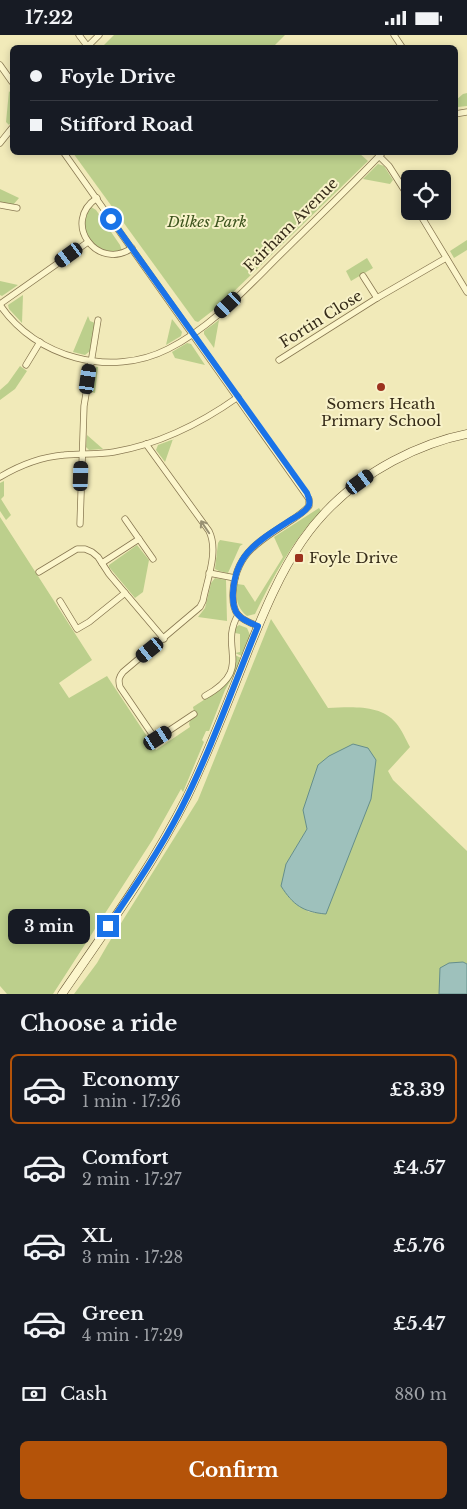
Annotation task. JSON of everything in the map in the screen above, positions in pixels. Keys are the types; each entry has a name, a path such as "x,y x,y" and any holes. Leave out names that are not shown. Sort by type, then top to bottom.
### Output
{"main road":[{"path":"62,994 147,869 180,810 208,749 277,581 304,537 329,509 360,482 388,464 429,445 467,434"}],"street":[{"path":"89,45 99,35"},
{"path":"0,65 10,79"},
{"path":"0,143 10,130"},
{"path":"65,155 307,493 309,506 250,549 241,562 235,578 233,607 242,619 258,626"},
{"name":"Fairham Avenue","path":"0,305 20,327 40,342 69,357 114,363 142,359 167,349 193,333 219,313 380,155"},
{"path":"382,155 401,185"},
{"path":"97,198 86,209 82,220 88,242 97,250 108,254 122,253 132,248"},
{"path":"0,205 17,208"},
{"path":"423,220 467,292"},
{"path":"0,305 88,242"},
{"name":"Fortin Close","path":"279,360 377,298 446,258"},
{"name":"Fortin Close","path":"363,276 377,298"},
{"path":"80,524 84,406 98,320"},
{"path":"26,365 40,342"},
{"path":"0,477 42,459 66,455 114,452 146,444 189,428 238,397"},
{"path":"146,444 212,536 213,551 203,601 200,607 124,672 119,677 120,687 154,737 158,738 194,715"},
{"path":"125,519 153,559"},
{"path":"102,563 139,539"},
{"path":"39,572 77,549 85,549 92,552 164,639"},
{"path":"209,573 235,578"},
{"path":"60,601 77,629 89,622 125,593"},
{"path":"205,696 225,682 232,672 232,625 238,615"}],"green space":[{"path":"114,35 285,35 275,45 104,45"},
{"path":"9,91 10,124 9,125 6,122"},
{"path":"467,93 467,106 458,107 458,98"},
{"name":"Dilkes Park","path":"74,155 361,155 368,161 220,305 198,322 195,321"},
{"path":"378,164 384,166 393,180 390,184 363,179"},
{"path":"0,189 19,198 13,205 0,203"},
{"path":"91,207 96,210 120,245 122,251 112,252 103,250 90,240 86,233 85,225 86,216"},
{"path":"467,240 467,250 454,258 450,251"},
{"path":"367,258 373,268 351,281 346,271"},
{"path":"0,281 18,285 2,296 0,295"},
{"path":"23,295 22,323 9,309 8,305"},
{"path":"88,316 90,321 95,323 95,326 90,351 85,355 73,352"},
{"path":"172,319 182,332 181,336 166,345"},
{"path":"219,320 214,348 204,334 204,331"},
{"path":"187,343 191,344 205,365 175,358 172,352"},
{"path":"20,366 27,371 15,389 0,400 0,390 8,383"},
{"path":"98,367 95,393 91,392 94,369"},
{"path":"87,435 103,449 89,450 86,447"},
{"path":"173,439 165,462 156,450 158,445"},
{"path":"4,481 4,496 1,499 11,515 6,520 0,511 0,483"},
{"path":"319,508 321,511 284,560 255,614 247,616 238,602 237,584 244,585 255,602 283,557 274,537"},
{"path":"0,517 92,660 59,683 69,698 107,676 156,750 190,727 190,720 195,716 193,707 227,681 234,671 235,655 241,658 225,690 209,731 206,731 202,740 204,742 183,792 181,789 153,839 53,994 7,994 0,986"},
{"path":"220,540 243,544 240,546 228,573 215,569"},
{"path":"137,545 149,560 143,592 135,598 109,565"},
{"path":"215,578 226,580 227,621 198,617 205,608 211,583"},
{"path":"271,619 328,708 355,707 374,710 390,717 402,732 410,747 388,771 393,780 467,851 467,964 463,962 441,979 439,994 74,994 97,963 198,800","holes":["303,810 326,914 309,912 289,898 286,864 307,829"]},
{"path":"239,625 247,628 250,635 242,656 235,653 240,652 240,634 235,633 235,628"}],"water":[{"path":"353,744 368,748 376,760 371,799 326,914 311,911 294,903 281,886 286,864 307,829 303,810 318,765 329,756"},
{"path":"463,962 467,964 467,994 439,994 440,968 449,963"}],"place":[{"name":"Somers Heath Primary School","path":"381,387"},
{"name":"Foyle Drive","path":"299,558"}],"route":[{"path":"108,926 161,846 191,789 258,626 242,619 233,607 233,588 238,568 245,555 256,543 309,506 307,493 111,219"}]}
